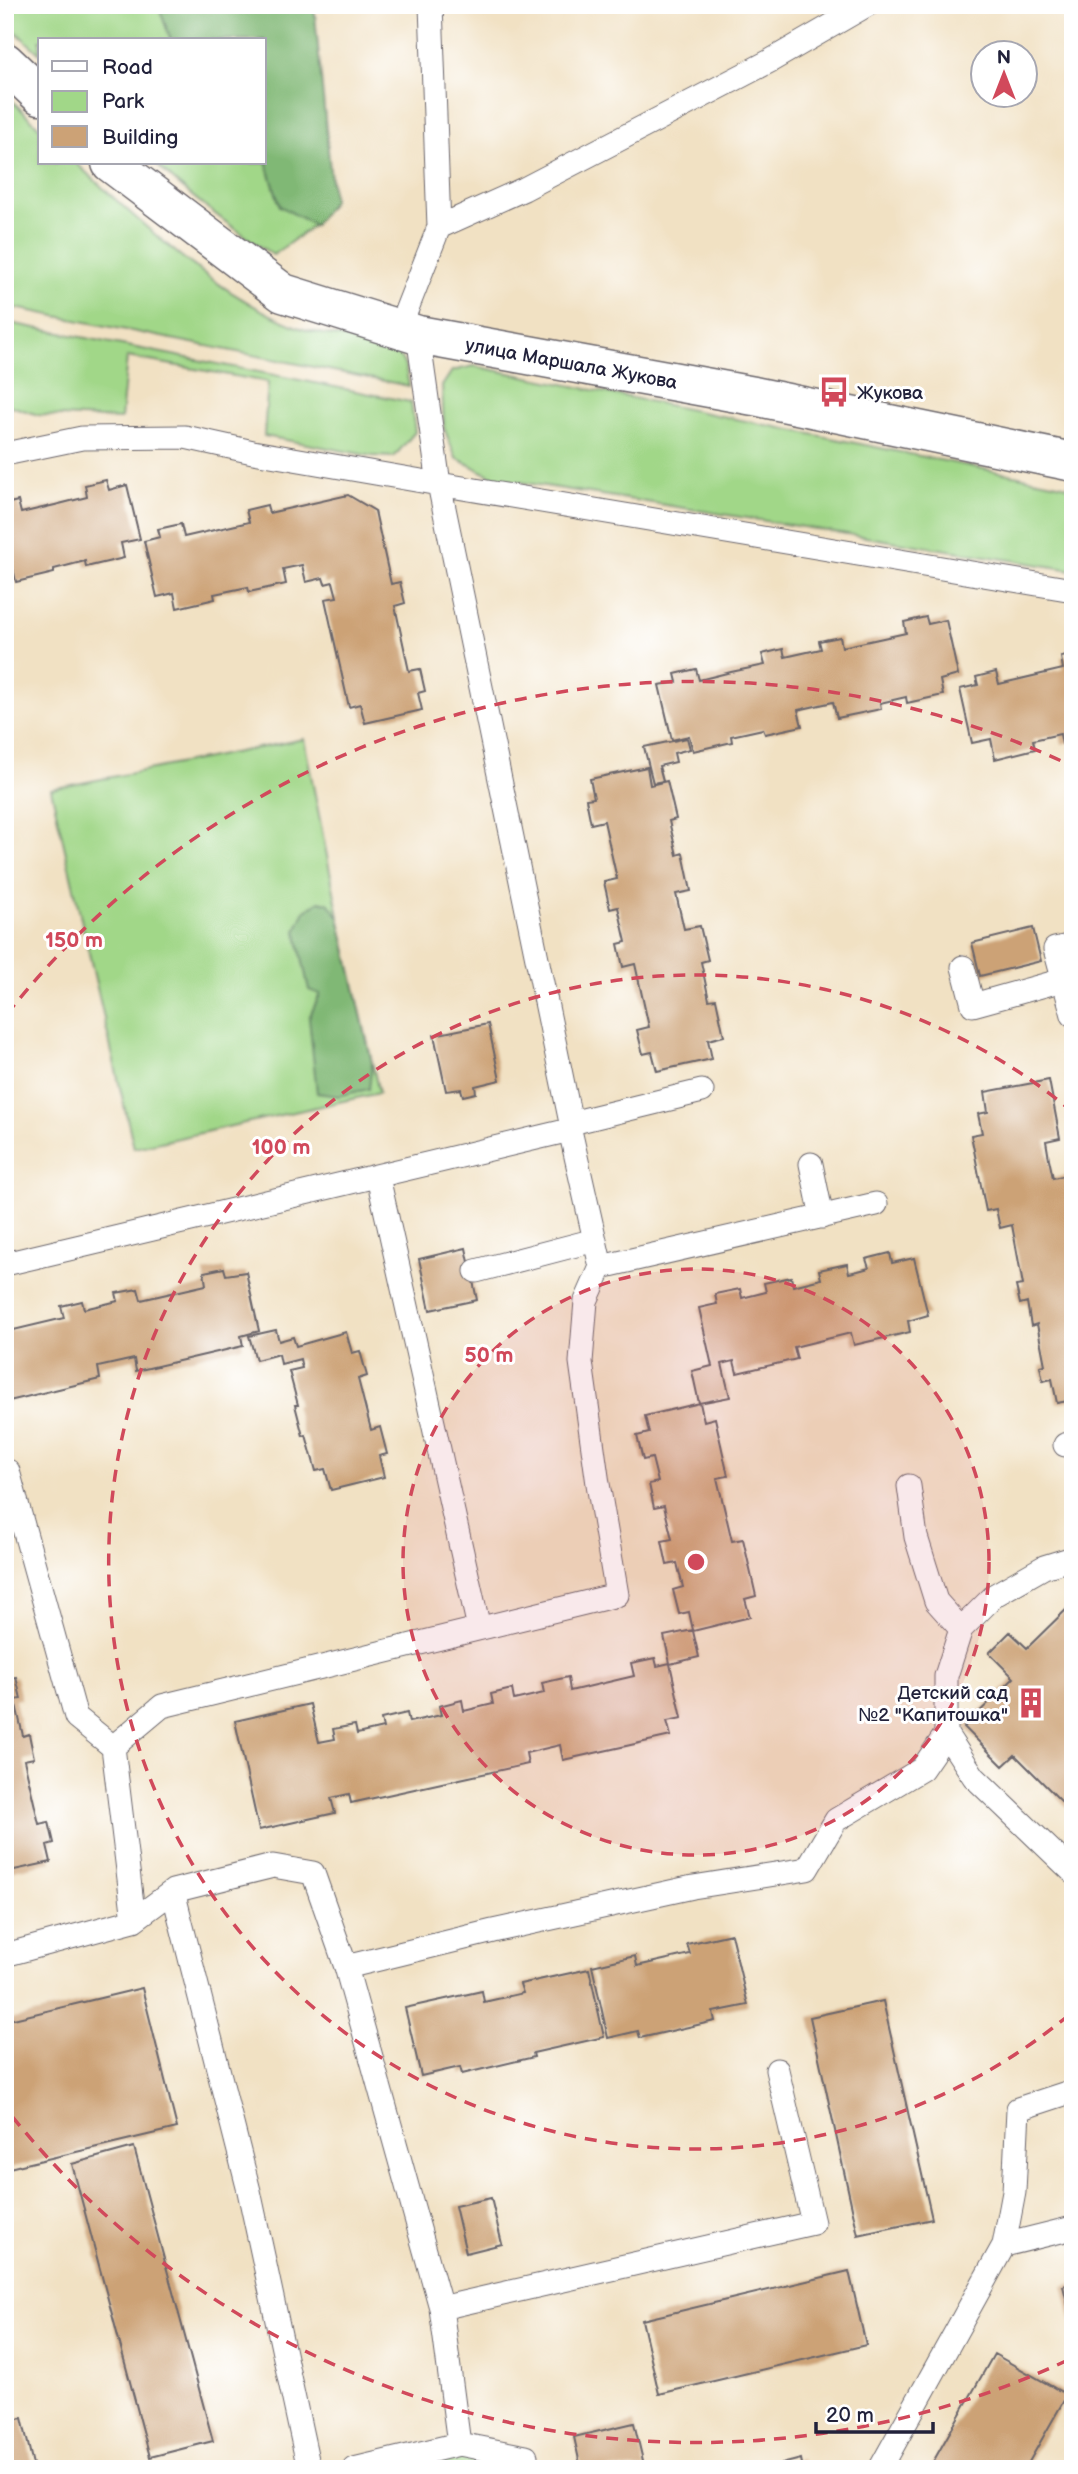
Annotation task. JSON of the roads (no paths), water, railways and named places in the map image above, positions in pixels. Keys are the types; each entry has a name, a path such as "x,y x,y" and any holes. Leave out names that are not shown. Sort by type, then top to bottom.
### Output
{"main road":[{"path":"5,62 38,93"},
{"name":"улица Маршала Жукова","path":"112,164 283,293 408,332 754,396 1073,462"}],"lane":[{"path":"113,1747 162,1706 617,1595 581,1362 586,1301 601,1267 408,332 439,227 431,5"},
{"path":"439,227 524,190 770,61 867,5"},
{"path":"5,454 82,438 185,438 439,484 1073,590"},
{"path":"1073,945 1055,948 1073,1015"},
{"path":"963,967 973,1005 1063,981"},
{"path":"5,1264 378,1177 702,1091"},
{"path":"811,1164 822,1217"},
{"path":"378,1177 479,1628"},
{"path":"601,1267 876,1204"},
{"path":"477,1271 595,1240"},
{"path":"8,1471 76,1717 113,1747 134,1920"},
{"path":"909,1486 916,1537 936,1601 961,1629"},
{"path":"1073,1558 1044,1567 995,1595 961,1629 946,1676 946,1734 974,1777 1073,1872"},
{"path":"346,1967 493,1931 694,1887 807,1869 836,1821 922,1769 946,1734"},
{"path":"5,1955 134,1920 173,1891 273,1866 313,1873 346,1967 441,2308 459,2444"},
{"path":"173,1891 250,2190 309,2469"},
{"path":"441,2308 813,2222 777,2070"},
{"path":"880,2469 1004,2245 1014,2192 1017,2109 1073,2091"},
{"path":"1004,2245 1073,2228"},
{"path":"354,2469 459,2444 526,2457 528,2469"}],"place":[{"name":"Жукова","path":"834,392"},
{"name":"Детский сад №2 \"Капитошка\"","path":"1031,1703"}]}
